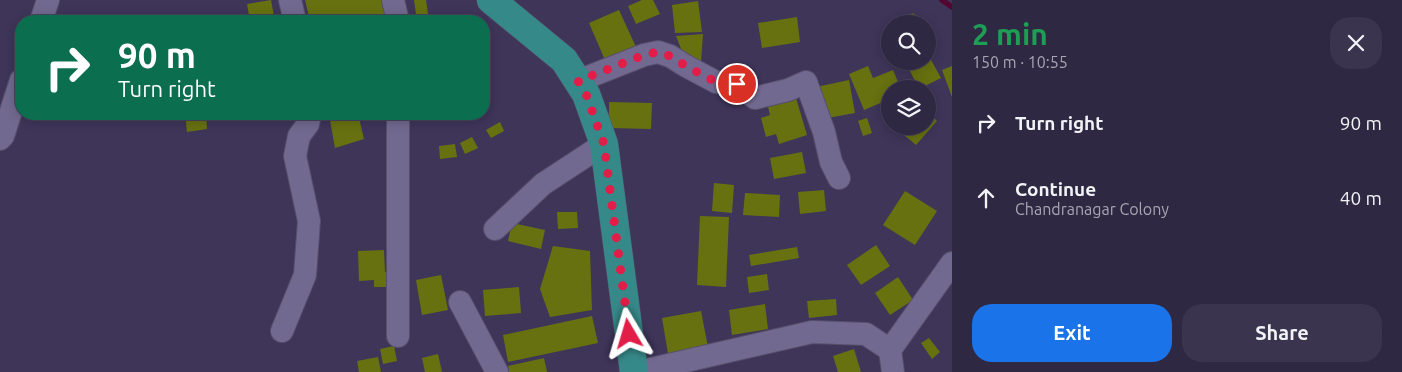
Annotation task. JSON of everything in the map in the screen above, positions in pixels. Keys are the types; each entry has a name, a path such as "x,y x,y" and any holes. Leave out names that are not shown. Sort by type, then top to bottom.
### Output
{"main road":[{"path":"491,0 564,60 586,94 604,144 636,372"}],"street":[{"path":"43,15 48,0"},
{"path":"290,0 294,15"},
{"path":"393,0 397,15"},
{"path":"578,81 644,55 658,52 670,56 716,82 737,84 755,98 788,90 806,82 824,132 831,162 839,178"},
{"path":"0,139 3,136 15,99"},
{"path":"282,332 305,275 310,221 295,156 299,136 309,120"},
{"path":"398,120 398,336"},
{"path":"495,229 543,184 604,144"},
{"path":"893,372 890,350 950,270"},
{"path":"460,302 497,372"},
{"path":"636,372 812,332 866,334 890,350"}],"building":[{"path":"271,0 274,15 249,15 247,4"},
{"path":"305,0 389,0 391,14 386,15 309,15"},
{"path":"414,0 426,0 428,15 416,15"},
{"path":"642,0 653,0 660,14 636,24 628,6"},
{"path":"698,1 702,32 675,33 672,5"},
{"path":"619,10 636,47 605,60 589,23"},
{"path":"797,17 800,42 762,48 758,23"},
{"path":"703,34 701,62 682,51 676,36"},
{"path":"868,66 873,78 893,70 897,80 881,80 881,103 864,110 849,74"},
{"path":"952,66 952,97 942,70"},
{"path":"936,69 941,78 936,80 914,80 910,70"},
{"path":"849,80 855,113 822,119 816,87"},
{"path":"796,98 807,135 779,144 776,134 766,137 761,118 770,115 768,107"},
{"path":"609,102 652,103 651,129 609,128"},
{"path":"867,118 872,133 863,136 858,121"},
{"path":"186,120 206,120 207,129 187,132"},
{"path":"330,120 359,120 364,139 335,148"},
{"path":"500,122 504,131 491,138 486,130"},
{"path":"904,135 925,135 916,145"},
{"path":"472,137 478,148 465,154 460,143"},
{"path":"455,144 457,157 440,159 439,146"},
{"path":"802,152 806,173 774,179 770,158"},
{"path":"714,183 734,185 732,213 712,211"},
{"path":"824,190 826,211 800,214 798,192"},
{"path":"905,191 937,211 915,245 883,225"},
{"path":"745,193 780,195 779,217 743,215"},
{"path":"557,212 577,212 578,228 558,229"},
{"path":"700,216 729,217 726,287 697,285"},
{"path":"512,223 545,230 541,249 508,241"},
{"path":"876,245 890,266 861,285 847,265"},
{"path":"553,246 590,251 592,310 550,317 540,289"},
{"path":"797,247 799,258 751,266 749,255"},
{"path":"384,250 385,272 390,272 390,287 374,287 374,280 359,281 358,251"},
{"path":"767,274 769,290 749,293 747,277"},
{"path":"441,275 448,310 422,315 416,280"},
{"path":"898,277 913,300 890,315 875,293"},
{"path":"519,287 521,313 485,316 483,290"},
{"path":"836,299 837,315 809,318 807,301"},
{"path":"765,304 768,329 732,335 729,310"},
{"path":"701,311 708,347 668,354 662,318"},
{"path":"592,316 598,343 508,362 503,335"},
{"path":"929,338 940,352 932,359 921,343"},
{"path":"394,346 397,361 383,364 380,349"},
{"path":"854,349 861,372 838,372 833,356"},
{"path":"438,354 442,372 425,372 422,358"},
{"path":"378,357 381,372 359,372 357,361"},
{"path":"544,358 547,372 509,372 508,366"}],"waterway":[{"path":"942,0 952,7"}],"route":[{"path":"629,334 604,144 586,94 578,81 644,55 658,52 670,56 716,82 737,84"}]}
